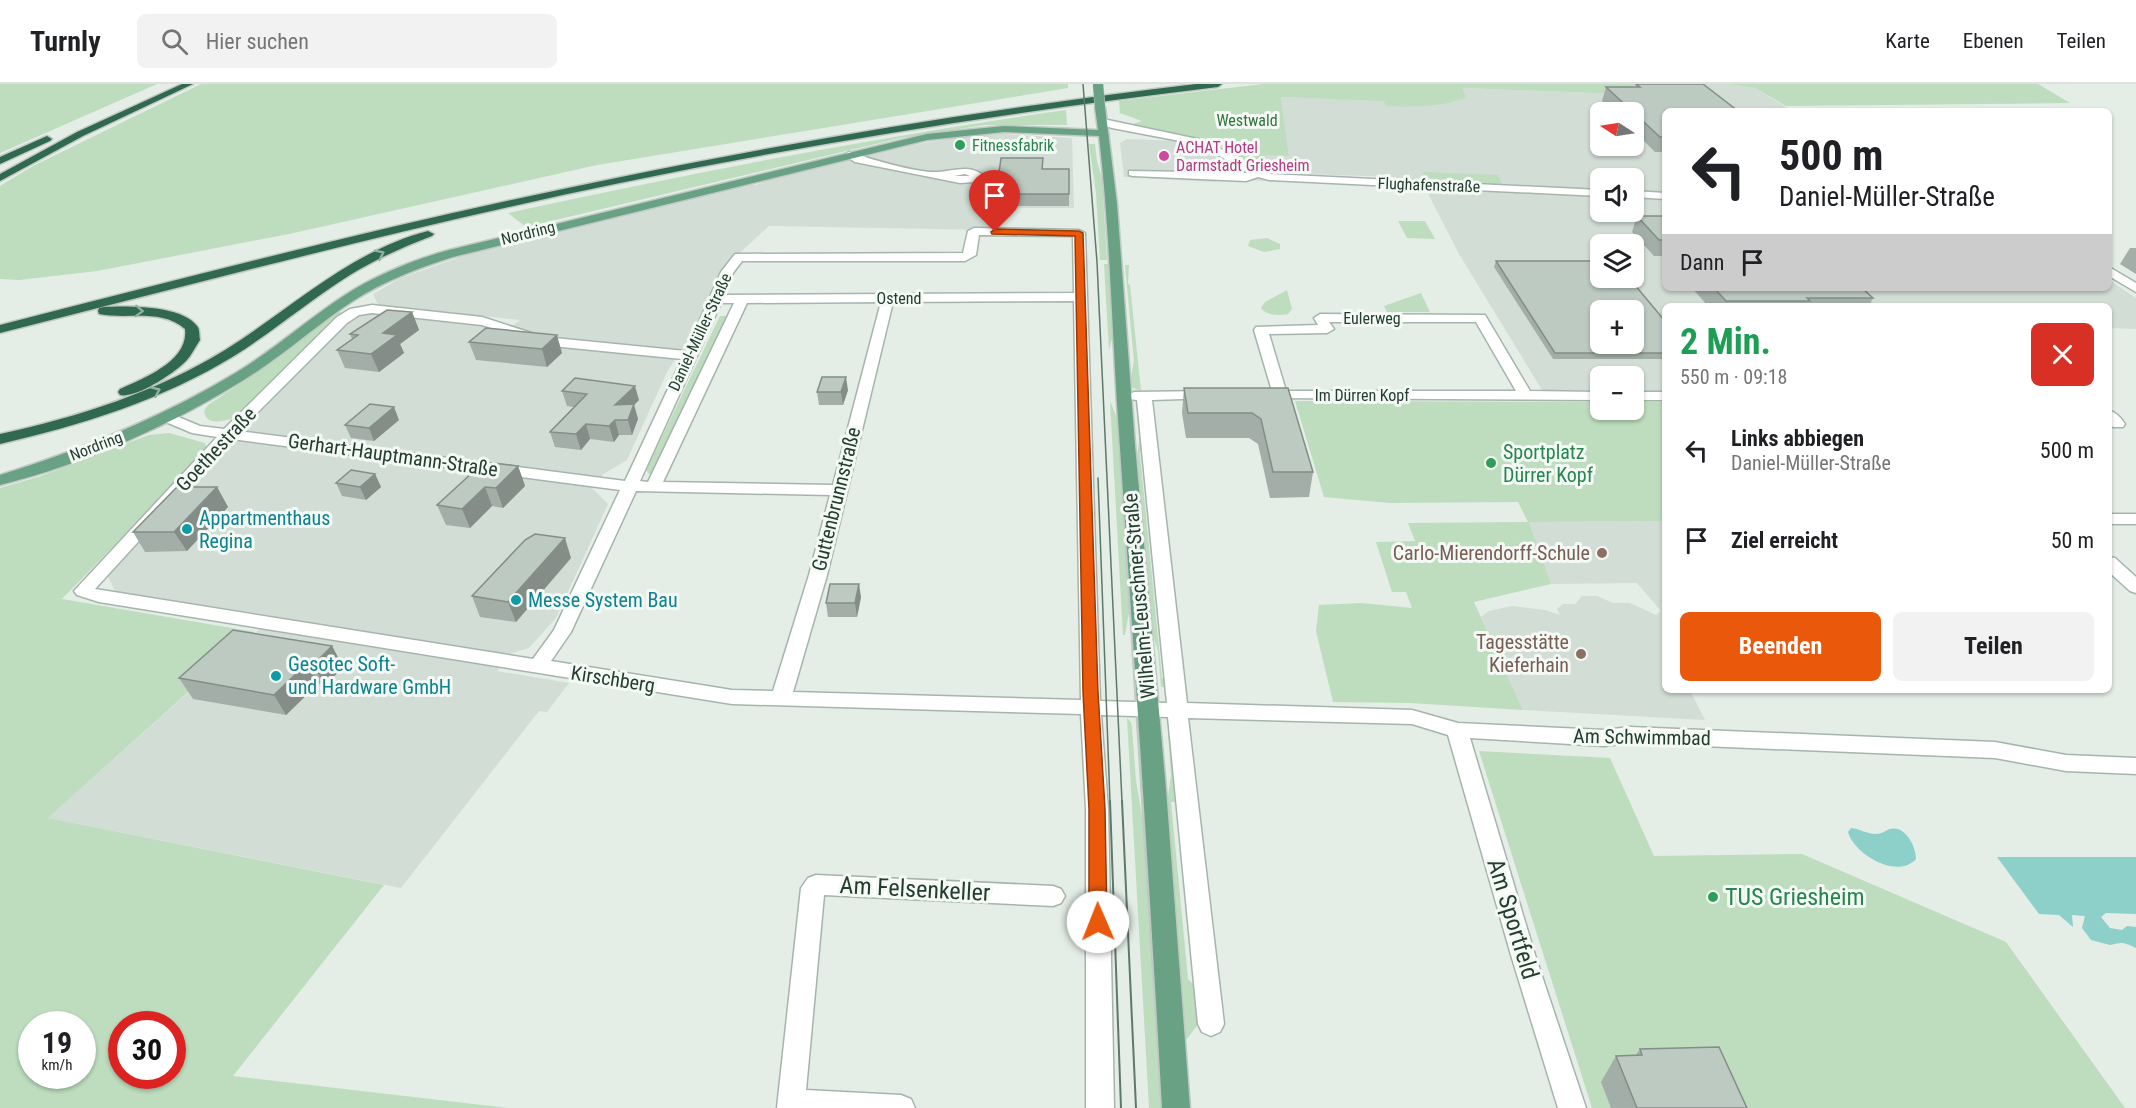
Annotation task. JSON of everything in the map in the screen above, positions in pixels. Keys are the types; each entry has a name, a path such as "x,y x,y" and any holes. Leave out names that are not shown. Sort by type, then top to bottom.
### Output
{"highway":[{"path":"0,161 172,84"},
{"path":"0,178 89,130 189,84"},
{"path":"0,320 351,233 644,168 915,119 1085,93 1163,84"},
{"path":"0,329 339,244 617,181 911,126 1087,99 1218,84"},
{"path":"0,169 158,90"},
{"path":"0,438 89,416 168,386 229,353 330,283 387,250 431,232 617,181"},
{"path":"0,428 59,414 125,392 174,364 184,354 193,337 186,323 178,318 136,310 98,312 19,324"}],"main road":[{"name":"Wilhelm-Leuschner-Straße","path":"1098,84 1113,216 1176,1108"},
{"path":"1064,131 1085,124 1100,107"},
{"name":"Nordring","path":"0,480 88,450 166,417 242,376 350,297 406,268 481,245 900,142 959,132 1004,129 1064,131 1103,128"}],"street":[{"name":"Flughafenstraße","path":"1103,128 1186,138 1211,145 1241,166 1258,174 1297,180 1590,193"},
{"path":"849,155 859,160 936,176"},
{"name":"Flughafenstraße","path":"1133,173 1246,178 1258,174"},
{"path":"1644,195 1662,196"},
{"name":"Daniel-Müller-Straße","path":"537,667 562,632 717,299 727,272 739,257 965,257 970,255 974,231 1079,233 1081,297"},
{"path":"2112,273 2136,288"},
{"path":"1081,297 1091,707 1097,809 1100,1108"},
{"name":"Ostend","path":"717,299 1081,297"},
{"name":"Guttenbrunnstraße","path":"781,699 818,575 888,298"},
{"name":"Daniel-Müller-Straße","path":"653,487 742,299"},
{"name":"Goethestraße","path":"83,591 229,433 342,320 355,312 372,309 482,321 500,325 542,341 690,356"},
{"name":"Eulerweg","path":"1280,395 1261,330 1327,329 1320,318 1480,318 1525,395"},
{"path":"1124,396 1223,395"},
{"name":"Im Dürren Kopf","path":"1246,395 1590,396"},
{"name":"Wilhelm-Leuschner-Straße","path":"1144,396 1211,1024"},
{"path":"1644,396 1662,396"},
{"name":"Gerhart-Hauptmann-Straße","path":"166,417 197,430 628,486 838,490"},
{"path":"2112,519 2136,519"},
{"path":"2112,565 2136,587"},
{"name":"Kirschberg","path":"83,591 99,596 709,694 781,699 1148,710"},
{"name":"Am Schwimmbad","path":"1148,710 1412,717 1456,730 1604,738 1630,735 1995,750 2066,763 2136,766"},
{"name":"Am Sportfeld","path":"1456,730 1523,955 1572,1108"},
{"name":"Am Felsenkeller","path":"901,1108 791,1105 813,888 816,885 1053,896"}],"shaded area":[{"path":"1655,84 1728,84 1755,88 1787,108 1662,108 1662,291 2112,291 2112,282 2136,298 2136,329 2112,328 2112,303 1662,303 1662,391 1644,391 1644,366 1590,366 1590,391 1542,390 1459,254 1422,182 1401,181 1394,177 1299,175 1264,169 1263,155 1289,156 1281,97 1454,102 1465,98 1461,88 1594,93 1637,92"},
{"path":"1002,134 1072,138 1074,208 993,208 991,230 769,226 722,269 690,338 668,370 627,460 602,475 592,488 608,504 556,618 529,648 512,653 497,671 569,683 547,712 539,711 401,888 48,818 274,616 115,591 107,574 222,451 349,321 369,313 484,326 504,333 520,320 378,305 373,294 401,278 477,251 919,144 965,136"},
{"path":"1127,139 1177,141 1197,145 1244,174 1266,181 1216,179 1216,182 1124,177 1120,143"},
{"name":"Tagesstätte Kieferhain","path":"1662,521 1662,693 1692,693 1705,720 1523,710 1481,617 1489,611 1512,606 1545,610 1560,615 1557,609 1563,604 1575,604 1582,596 1597,596 1613,603 1630,603 1656,615 1661,611 1637,583 1551,584 1529,522"}],"green space":[{"path":"0,84 157,84 0,153"},
{"path":"201,84 1068,84 1068,88 597,165 289,234 97,271 19,280 0,279 0,186 33,166"},
{"name":"Westwald","path":"1263,84 1655,84 1637,92 1594,93 1462,88 1466,98 1437,105 1416,106 1386,106 1384,101 1281,97 1289,156 1264,155 1264,169 1209,140 1126,126 1142,121 1120,113 1119,101"},
{"path":"1728,84 2038,84 2070,103 1786,106 1755,88"},
{"path":"1066,110 1067,125 985,125 901,138 526,227 508,213 786,156 926,131"},
{"path":"1089,144 1095,144 1102,178 1107,260 1100,260 1096,193"},
{"path":"1423,172 1498,175 1503,186 1422,182 1420,178 1424,178"},
{"path":"1398,221 1425,221 1435,239 1407,238"},
{"path":"1267,238 1280,244 1280,249 1264,252 1248,246 1250,240"},
{"path":"1104,264 1108,264 1113,336 1109,350"},
{"path":"1125,265 1129,265 1128,284 1130,285 1141,391 1133,388 1130,382 1134,361"},
{"path":"1287,290 1292,309 1288,314 1273,315 1261,308 1265,302"},
{"path":"1421,293 1430,312 1387,312 1384,306"},
{"path":"342,313 331,321 239,416 218,421 209,420 204,411 208,405 277,359 333,314"},
{"path":"720,316 728,316 653,474 649,474 646,470"},
{"path":"1110,401 1119,423 1130,607 1125,635 1123,635"},
{"path":"1295,401 1590,402 1590,420 1644,420 1644,402 1662,402 1662,521 1529,522 1551,584 1474,602 1523,710 1410,703 1333,702 1316,631 1319,605 1361,603 1412,608 1406,592 1392,592 1376,542 1415,541 1408,523 1528,522 1518,502 1390,503 1324,497"},
{"path":"1137,408 1139,408 1142,442 1140,454 1162,678 1167,681 1167,687 1161,687 1158,651 1151,630 1136,462 1140,436"},
{"path":"169,433 205,443 207,450 62,599 255,632 48,818 384,885 233,1076 508,1108 0,1108 0,488 41,476 149,435"},
{"path":"1127,718 1132,728 1136,781 1147,845 1161,1108 1149,1108"},
{"path":"1168,733 1172,733 1179,802 1171,802 1188,979 1196,987 1199,1023 1183,1044 1166,810 1171,775"},
{"name":"TUS Griesheim","path":"1479,751 1610,758 1654,856 1802,854 2006,942 2125,1108 1592,1108"}],"water":[{"path":"1851,828 1876,834 1890,829 1900,830 1912,843 1916,859 1908,865 1898,867 1877,862 1858,848 1848,832"},
{"path":"1997,857 2136,857 2136,914 2106,913 2101,917 2110,928 2122,930 2127,926 2136,927 2136,948 2123,943 2110,945 2091,940 2082,928 2085,916 2072,915 2073,927 2059,915 2039,914"}],"building":[{"path":"1636,84 1703,84 1734,108 1662,108 1662,137 1660,137 1644,122 1644,102 1622,102 1606,87 1640,87"},
{"path":"1001,158 1043,158 1042,169 1069,169 1069,194 996,194"},
{"path":"1644,216 1662,216 1662,240 1659,240 1642,222"},
{"path":"1496,261 1590,261 1590,288 1637,288 1662,317 1662,353 1644,353 1644,300 1590,300 1590,353 1555,353"},
{"path":"1717,291 1865,291 1873,298 1807,298 1810,301 1726,301"},
{"path":"387,310 412,312 383,333 397,335 371,354 337,350 358,335 350,334"},
{"path":"486,328 557,335 542,349 469,342"},
{"path":"822,377 846,377 841,392 817,392"},
{"path":"575,378 635,386 615,405 634,404 628,420 615,420 609,426 586,424 576,434 550,432 587,394 562,391"},
{"path":"1184,388 1288,388 1313,472 1273,472 1261,419 1252,413 1188,413"},
{"path":"370,404 394,407 369,428 345,425"},
{"path":"484,462 518,466 496,488 485,487 462,509 437,505"},
{"path":"351,470 375,474 360,487 336,483"},
{"path":"177,487 217,487 174,532 133,532"},
{"path":"535,534 565,538 508,602 472,596 525,540"},
{"path":"830,584 859,584 855,603 826,603"},
{"path":"233,630 332,646 313,665 306,664 274,695 179,678"},
{"path":"1719,1047 1747,1108 1637,1108 1616,1056 1642,1055 1640,1049"}],"tram line":[{"path":"1083,84 1097,262 1122,802"},
{"path":"1098,478 1110,802"},
{"path":"1110,801 1121,1108"},
{"path":"1122,801 1136,1108"}],"place":[{"name":"Fitnessfabrik","path":"960,145"},
{"name":"ACHAT Hotel Darmstadt Griesheim","path":"1164,156"},
{"name":"Sportplatz Dürrer Kopf","path":"1491,463"},
{"name":"Appartmenthaus Regina","path":"187,529"},
{"name":"Carlo-Mierendorff-Schule","path":"1602,553"},
{"name":"Messe System Bau","path":"516,600"},
{"name":"Tagesstätte Kieferhain","path":"1581,654"},
{"name":"Gesotec Soft- und Hardware GmbH","path":"276,676"},
{"name":"TUS Griesheim","path":"1713,897"}],"route":[{"path":"995,232 1079,233 1090,692 1097,809 1098,922"}]}
